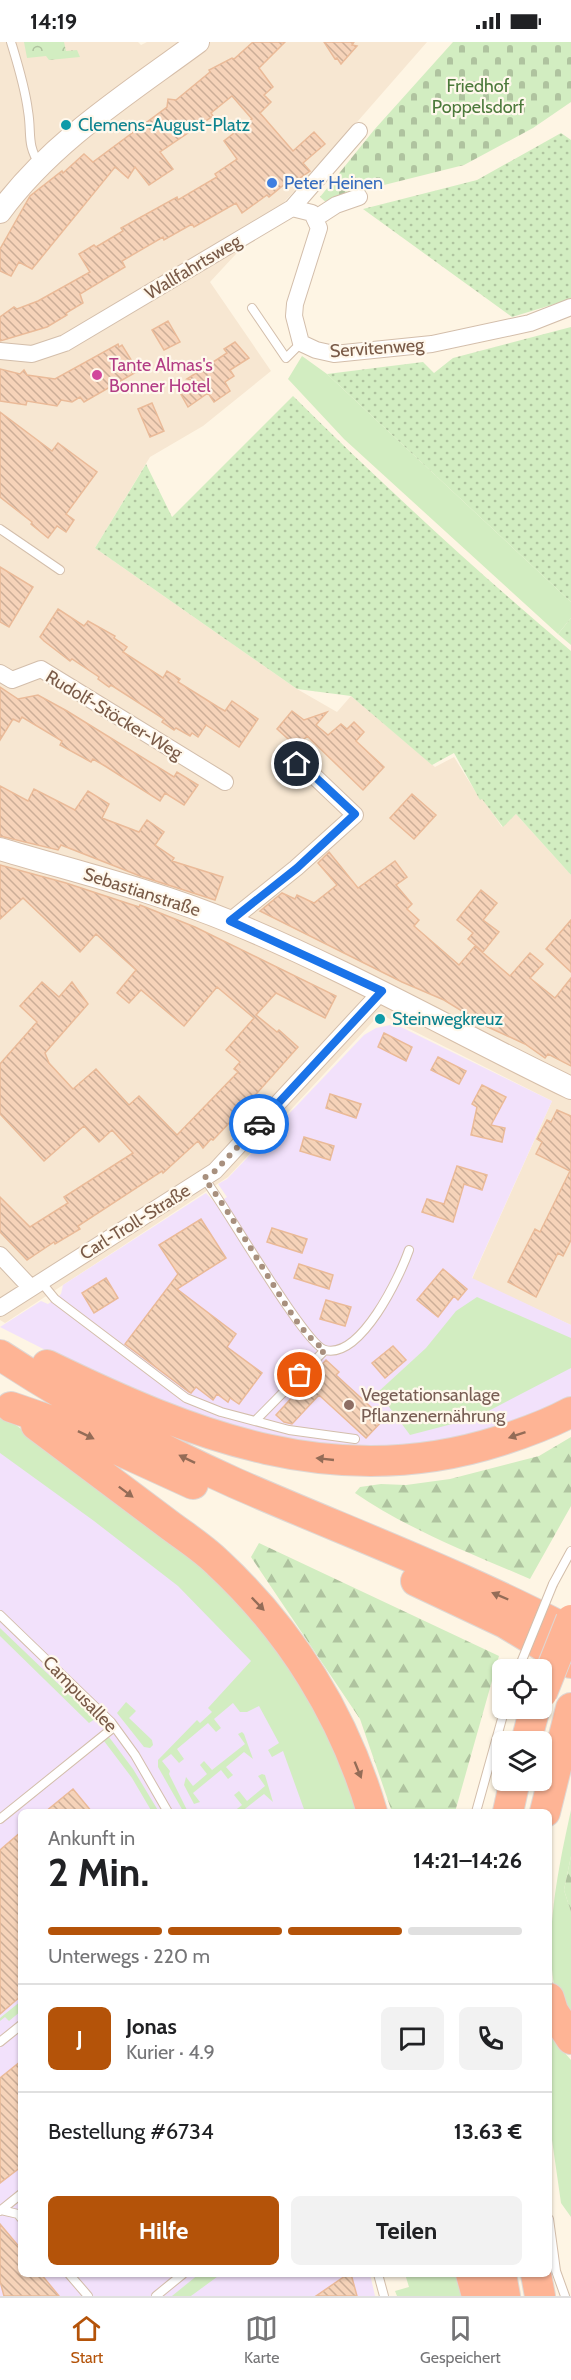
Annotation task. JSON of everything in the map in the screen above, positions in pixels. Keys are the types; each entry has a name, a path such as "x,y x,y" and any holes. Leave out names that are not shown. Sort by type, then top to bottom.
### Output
{"highway":[{"path":"0,1342 97,1389 154,1413 255,1448 297,1456 369,1461 440,1455 477,1448 518,1435 571,1412"},
{"path":"0,1355 57,1392 145,1440 234,1482 515,1602 571,1632"},
{"path":"6,1403 66,1425 138,1460 392,1570 505,1623 571,1663"},
{"path":"6,1403 218,1562 265,1612 299,1653 334,1715 361,1774 371,1809"},
{"path":"552,1668 571,1620"},
{"path":"546,1809 570,1711"},
{"path":"509,1809 513,1791"},
{"path":"552,2008 571,2039"},
{"path":"472,2277 477,2296"},
{"path":"502,2277 505,2296"},
{"path":"537,2277 540,2296"}],"street":[{"path":"0,212 40,165 84,127 194,46"},
{"name":"Wallfahrtsweg","path":"0,351 32,354 65,343 292,208 359,131"},
{"path":"316,218 336,205 359,197"},
{"path":"292,208 312,213 319,228 295,304 294,316 301,343"},
{"name":"Servitenweg","path":"301,343 316,350 334,354 432,344 530,323 571,307"},
{"name":"Rudolf-Stöcker-Weg","path":"0,673 12,680 41,669 225,782"},
{"path":"230,921 297,868 355,814 312,774 282,755"},
{"name":"Sebastianstraße","path":"0,849 162,896 230,921 382,991 571,1088"},
{"name":"Carl-Troll-Straße","path":"0,1308 215,1171 382,991"},
{"path":"0,1255 36,1285"}],"lane":[{"path":"11,42 24,84 29,112 31,150 40,165"},
{"path":"252,308 286,358 301,343"},
{"path":"0,529 60,570"},
{"path":"204,1178 290,1311 317,1344 325,1350"},
{"path":"255,1420 325,1350 339,1349 356,1339 396,1283 409,1250"},
{"path":"36,1285 186,1398 222,1412 289,1430 355,1439"},
{"path":"522,1659 553,1584 571,1551"},
{"name":"Campusallee","path":"0,1615 104,1714 140,1764 166,1809"},
{"path":"477,1809 502,1719"},
{"path":"0,1819 114,1727"},
{"path":"0,2042 18,2027"},
{"path":"1,2211 18,2197"},
{"path":"1,2211 18,2214"},
{"path":"552,2241 556,2271 565,2296"},
{"path":"72,2277 88,2296"},
{"path":"156,2296 179,2277"},
{"path":"379,2277 384,2296"}],"shaded area":[{"path":"0,42 138,42 141,45 147,42 427,42 337,145 210,282 271,371 203,426 150,457 95,548 297,689 337,712 351,696 435,767 454,757 480,799 482,798 502,827 516,814 571,875 571,1325 472,1279 552,1101 380,1014 228,1177 5,1323 0,1320"},
{"path":"390,1025 401,1027 552,1101 472,1278 571,1325 571,1398 527,1417 463,1436 416,1445 370,1450 292,1440 205,1420 75,1365 0,1327 41,1301 48,1304 61,1294 63,1285 206,1193 216,1204 227,1197 218,1184 227,1179 364,1035 376,1028"},
{"path":"0,1430 203,1590 281,1689 323,1809 18,1809 18,2277 371,2277 375,2296 0,2296"}],"green space":[{"path":"24,42 64,42 66,51 77,50 80,57 49,60 46,56 27,58"},
{"name":"Friedhof Poppelsdorf","path":"453,42 571,42 571,102 533,128 464,165 372,188 328,204 320,197 374,130"},
{"path":"561,133 571,140 571,299 512,317 363,209 477,180"},
{"path":"571,327 571,602 327,374 423,362 434,373 453,358"},
{"path":"302,356 327,374 571,602 571,618 558,634 344,439 288,379"},
{"path":"293,396 429,526 571,651 571,875 516,814 503,827 482,799 480,800 454,753 432,765 351,696 297,689 95,548 146,464 172,517"},
{"path":"571,618 571,645 558,634"},
{"path":"477,1297 571,1338 571,1368 475,1418 410,1435 378,1392 426,1348 456,1311"},
{"path":"0,1413 206,1571 259,1623 302,1683 335,1745 357,1809 304,1809 283,1751 272,1757 268,1750 279,1743 259,1706 247,1712 240,1712 233,1703 214,1719 221,1728 216,1732 208,1723 177,1749 184,1759 179,1763 171,1754 162,1761 170,1771 169,1774 186,1809 182,1809 158,1767 158,1760 197,1720 200,1723 212,1712 208,1708 251,1661 178,1586 0,1453"},
{"path":"571,1437 571,1506 530,1579 418,1530 355,1493 360,1487 381,1484 406,1485 450,1479 539,1456"},
{"path":"259,1543 499,1656 498,1659 492,1659 492,1681 456,1809 391,1809 360,1719 251,1557"},
{"path":"0,1628 95,1719 89,1723 0,1636"},
{"path":"126,1702 136,1711 129,1718 152,1740 153,1745 150,1748 144,1747 117,1713"},
{"path":"242,1732 253,1759 244,1752 226,1767 233,1775 228,1779 221,1770 193,1793 200,1802 194,1804 184,1785 186,1777 193,1786 207,1774 200,1765 204,1761 212,1770 245,1744 238,1734"},
{"path":"109,1737 133,1769 157,1809 150,1809 132,1778 104,1741"},
{"path":"265,1775 273,1802 264,1794 245,1809 237,1809 242,1805 234,1795 239,1791 247,1801 265,1786 258,1776"},
{"path":"571,1810 571,1856 564,1890 571,1912 571,2027 557,1998 552,1964 554,1904"},
{"path":"571,1856 571,1912 564,1890"},
{"path":"18,2003 18,2014 9,2021 5,2017 0,2021 0,2018"},
{"path":"552,2038 571,2060 571,2217 561,2203 552,2140"},
{"path":"195,2277 217,2277 191,2296 172,2296"},
{"path":"406,2277 458,2277 463,2296 397,2296 395,2291 409,2287"}],"building":[{"path":"253,42 285,42 259,68 273,87 264,95 271,102 260,113 293,151 314,132 325,144 303,163 310,171 294,182 291,179 269,197 267,195 242,213 236,203 194,227 192,224 164,240 163,237 122,261 125,267 80,294 83,303 66,313 67,315 47,327 0,341 0,317 14,307 17,309 38,301 90,272 79,254 123,231 121,228 177,197 178,200 217,177 215,174 237,159 224,141 252,119 232,96 211,113 213,116 160,152 173,169 149,185 135,167 128,178 115,167 32,269 19,262 11,276 0,271 0,249 30,196 62,171 63,173 84,154 93,162 167,107 168,99 176,100 210,72 209,70 234,59"},
{"path":"324,42 354,42 352,45 357,46 341,64"},
{"path":"168,321 180,342 164,350 152,330"},
{"path":"235,342 249,358 230,370 234,376 225,382 230,391 214,402 208,393 188,407 179,391 202,382 187,379 227,353 224,349"},
{"name":"Tante Almas's Bonner Hotel","path":"118,344 119,347 122,345 138,371 84,402 80,397 72,402 61,400 57,406 27,401 26,405 0,401 0,369 20,374 24,370 27,375 55,379"},
{"path":"152,403 164,431 150,437 138,409"},
{"path":"0,412 52,451 58,443 97,472 66,514 74,520 66,532 57,526 48,538 0,497"},
{"path":"0,567 33,587 9,627 0,622"},
{"path":"58,609 84,626 88,621 115,636 114,638 127,647 123,652 163,678 167,671 180,679 178,682 225,711 232,701 258,719 239,747 206,725 198,737 192,733 190,736 176,728 174,730 162,722 164,719 111,685 109,687 98,679 99,677 72,659 70,661 40,637"},
{"path":"0,687 18,699 38,695 174,777 177,772 198,785 184,805 165,793 160,801 93,759 91,762 60,745 62,741 22,717 19,722 13,719 0,740"},
{"path":"292,711 304,720 327,712 316,725 328,735 341,724 347,729 354,722 364,732 356,741 384,767 363,790 307,736 297,747 277,729"},
{"path":"0,786 28,801 34,789 75,810 88,791 109,804 102,818 139,832 147,820 164,832 155,845 174,858 172,861 223,877 215,900 140,876 61,845 58,850 0,836"},
{"path":"412,794 436,815 414,839 390,818"},
{"path":"329,852 358,888 395,861 407,877 396,885 412,904 407,909 419,920 414,926 459,965 475,946 510,976 530,953 543,964 530,978 555,998 571,978 571,1066 548,1054 545,1058 525,1044 488,1027 444,1000 402,982 260,911 282,893 295,899 297,895 314,903 337,885 318,863"},
{"path":"0,865 66,883 139,907 140,905 195,927 336,996 325,1018 276,993 256,1015 277,1032 279,1030 298,1047 248,1103 203,1148 198,1141 163,1173 162,1171 78,1226 80,1229 55,1244 54,1242 27,1260 0,1232 0,1197 30,1227 68,1203 64,1197 133,1153 112,1130 99,1142 84,1126 44,1161 0,1114 0,1064 37,1022 20,1006 42,982 59,997 72,982 88,1004 45,1053 49,1063 73,1089 96,1069 129,1105 139,1096 177,1135 238,1072 234,1069 240,1062 226,1050 254,1018 217,987 184,1026 141,990 129,1003 117,993 136,970 96,934 80,952 23,898 0,919"},
{"path":"481,890 497,903 483,920 499,932 483,952 468,939 473,933 457,920"},
{"path":"571,920 571,972 546,949"},
{"path":"384,1033 412,1047 406,1061 378,1047"},
{"path":"438,1057 466,1071 459,1084 431,1070"},
{"path":"482,1085 506,1097 491,1125 505,1128 502,1142 471,1135 477,1107 472,1104"},
{"path":"330,1094 361,1104 356,1118 326,1108"},
{"path":"557,1110 571,1116 571,1240 563,1256 558,1253 536,1297 508,1282 535,1229 540,1232 570,1171 536,1154 542,1142 537,1139 547,1120 551,1122"},
{"path":"304,1137 334,1146 330,1160 300,1151"},
{"path":"457,1166 487,1175 482,1190 464,1184 453,1222 422,1212 427,1199 444,1204"},
{"path":"201,1219 226,1258 177,1289 236,1334 227,1347 262,1373 239,1404 230,1398 228,1402 217,1394 213,1400 196,1387 191,1393 189,1392 125,1344 178,1274 159,1245"},
{"path":"272,1228 307,1239 302,1253 267,1242"},
{"path":"299,1264 333,1275 329,1289 294,1278"},
{"path":"443,1269 467,1289 458,1300 454,1296 438,1317 417,1300"},
{"path":"106,1278 118,1298 94,1313 82,1293"},
{"path":"326,1300 351,1307 345,1326 320,1319"},
{"path":"393,1346 406,1360 385,1378 372,1363"},
{"name":"Vegetationsanlage Pflanzenernährung","path":"326,1360 339,1372 336,1375 384,1419 366,1438 319,1395 292,1424 284,1422 276,1415"},
{"path":"73,1789 90,1809 49,1809"},
{"path":"18,1835 18,1999 0,2014 0,1850"},
{"path":"18,2063 18,2169 0,2183 0,2078"},
{"path":"0,2224 18,2245 18,2277 43,2277 59,2296 4,2296 0,2281"},
{"path":"344,2277 352,2277 357,2296 316,2296"}],"way so far":[{"path":"259,1124 215,1171 204,1178 290,1311 317,1344 325,1350 300,1375"}],"place":[{"name":"Clemens-August-Platz","path":"66,125"},
{"name":"Peter Heinen","path":"272,183"},
{"name":"Tante Almas's Bonner Hotel","path":"97,375"},
{"name":"Steinwegkreuz","path":"380,1019"},
{"name":"Vegetationsanlage Pflanzenernährung","path":"349,1405"}],"route":[{"path":"259,1124 382,991 230,921 297,868 355,814 312,774 297,764"}]}
